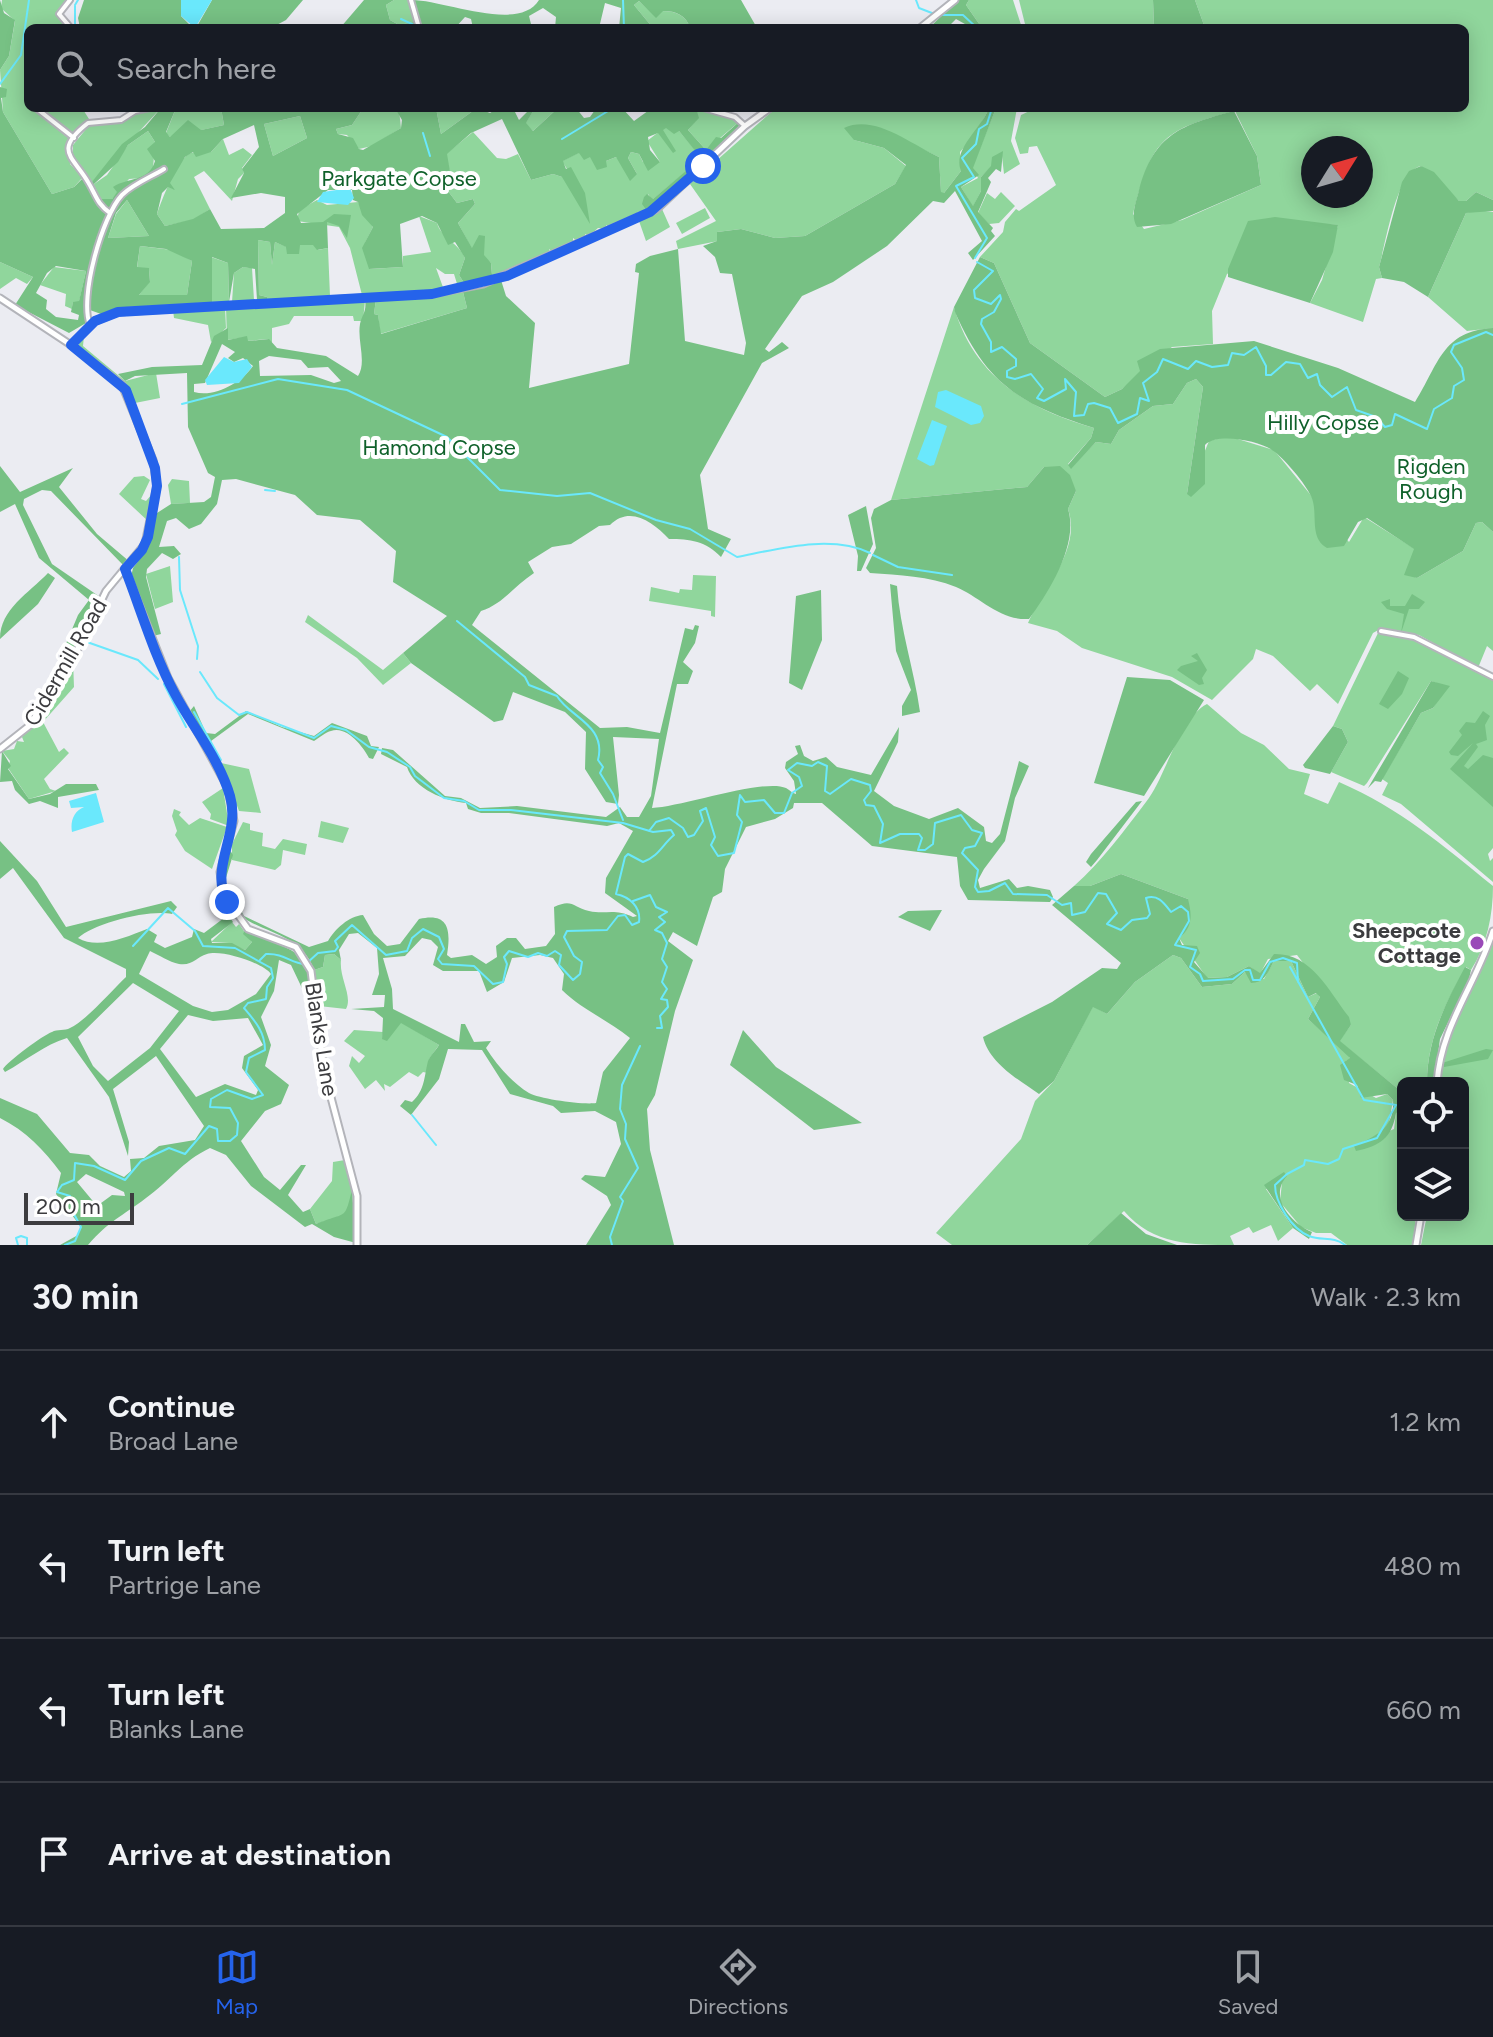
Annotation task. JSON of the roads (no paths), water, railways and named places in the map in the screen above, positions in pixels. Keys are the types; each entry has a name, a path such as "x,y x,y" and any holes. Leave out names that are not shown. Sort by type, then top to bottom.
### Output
{"street":[{"path":"68,24 59,14 70,0"},
{"path":"411,0 418,24"},
{"path":"926,24 955,0"},
{"path":"41,112 74,138"},
{"path":"110,213 98,203 87,179 72,164 69,152 74,138 92,121 121,120 131,112"},
{"path":"717,112 735,117 745,126"},
{"path":"71,345 90,325 124,311 432,294 483,284 650,212 764,112"},
{"path":"90,325 91,276 110,213 125,193 164,169"},
{"name":"Cidermill Road","path":"0,298 71,345 126,390 155,468 157,486 148,537 142,550 106,591 79,647 29,726 0,749"},
{"name":"Blanks Lane","path":"125,569 168,678 220,769 231,798 233,829 220,879 223,894 248,929 289,944 308,962 328,1089 357,1196 357,1245"},
{"path":"1381,631 1414,637 1493,677"},
{"path":"1437,1077 1439,1055 1450,1021 1493,931"},
{"path":"1416,1245 1420,1221"}],"water":[{"path":"181,0 212,0 197,24 190,24 181,16"},
{"path":"350,188 354,198 348,205 317,202 323,192"},
{"path":"224,357 234,362 247,359 252,367 239,383 207,385 205,380"},
{"path":"946,390 981,406 984,416 980,423 971,425 935,407 938,392"},
{"path":"932,420 947,426 934,465 930,466 917,459"},
{"path":"96,793 104,822 72,832 74,817 84,807 71,808 69,801"}],"waterway":[{"path":"26,24 29,0"},
{"path":"75,5 78,0"},
{"path":"623,0 624,24"},
{"path":"916,0 919,8 937,15 963,15 973,24"},
{"path":"75,6 75,24"},
{"path":"401,19 412,24"},
{"path":"0,84 21,55 24,34"},
{"path":"562,139 606,112"},
{"path":"975,258 987,238 956,186 974,177 962,158 976,144 979,129 987,124 991,112"},
{"path":"423,133 430,156"},
{"path":"977,262 993,271 974,290 975,298 991,304 1000,295 994,312 982,319 981,324 991,342 991,352 1002,347 1016,359 1016,366 1007,371 1007,377 1015,379 1031,374 1043,389 1037,398 1044,401 1066,389 1065,379 1076,392 1074,416 1084,415 1088,404 1094,403 1110,408 1118,423 1137,414 1140,398 1149,401 1143,383 1157,372 1163,359 1188,369 1196,361 1212,367 1228,365 1232,353 1244,355 1256,347 1266,366 1266,375 1271,375 1286,362 1300,364 1308,378 1317,374 1320,385 1332,397 1347,387 1356,410 1376,417 1385,427 1392,425 1395,414 1427,429 1434,409 1452,398 1454,386 1464,380 1462,368 1451,352 1454,345 1486,332 1493,335"},
{"path":"182,404 278,379 347,390 447,437 500,490 557,496 590,493 656,520 690,529 737,557 822,544 839,544 870,553"},
{"path":"265,490 275,491"},
{"path":"873,555 898,567 952,575"},
{"path":"179,557 180,590 198,646 197,659"},
{"path":"457,621 525,677 529,685 557,696 592,730 597,738 598,760 603,767 600,773 613,794 623,820"},
{"path":"87,642 138,660 158,679"},
{"path":"200,672 217,698 239,715 247,712 314,738 331,726 346,730 369,747 387,752 410,767 415,776 444,798 464,801 479,810 511,810 623,823 653,832 671,830 674,835 648,860 643,862 628,854 625,857 616,894 634,904 639,922 632,925 625,915 618,916 607,930 567,931 564,937 574,956 582,962 580,974 573,980 559,965 561,955 555,951 547,956 538,953 528,957 509,951 504,957 507,964 503,982 493,984 474,966 442,964 438,959 444,949 439,937 423,929 412,938 407,951 386,955 352,925 335,941 338,947 335,951 318,953 308,962"},
{"path":"164,684 186,727"},
{"path":"194,712 221,760"},
{"path":"649,831 656,822 669,818 683,828 688,837 694,835 703,821 700,811 706,808 715,837 711,845 718,856 734,853 742,822 737,815 740,795 745,802 764,800 775,813 784,813 792,793 802,786 799,777 788,770 797,763 812,766 818,762 827,766 825,791 830,794 851,779 870,785 871,791 864,800 866,805 874,806 883,824 880,843 900,834 919,834 922,838 918,850 925,850 933,844 935,823 961,815 972,830 982,833 975,846 965,848 962,853 978,870 975,887 978,892 989,891 1005,883 1013,894 1047,895 1062,905 1071,903 1072,915 1085,912 1098,893 1106,894 1117,913 1107,924 1121,930 1132,920 1147,918 1150,914 1146,898 1154,897 1171,912 1181,906 1188,912 1189,921 1175,945 1196,950 1190,967 1200,974 1203,981 1233,979 1245,970 1250,970 1253,980 1260,980 1270,962 1283,958 1297,963 1298,982"},
{"path":"633,901 650,895 656,907 667,912 659,917 665,922 655,930 662,933 667,943 662,959 667,967 662,982 667,989 661,999 667,1000 668,1007 660,1016 662,1028 657,1028"},
{"path":"65,1245 75,1241 81,1227 74,1214 62,1207 70,1196 57,1192 62,1185 74,1180 75,1163 94,1166 125,1180 141,1161 169,1148 185,1154 209,1126 217,1129 218,1141 230,1141 237,1135 238,1123 230,1108 210,1107 211,1099 227,1090 252,1099 263,1095 246,1072 249,1058 265,1050 263,1038 244,1008 248,1003 266,999 267,987 273,978 271,968 235,948 203,946 195,931 168,908 133,946"},
{"path":"260,960 266,954 273,954 305,964"},
{"path":"1290,967 1364,1100 1396,1105 1377,1138 1343,1149 1339,1159 1328,1164 1305,1160 1304,1165 1275,1185 1281,1207 1297,1228 1309,1236 1336,1240 1345,1245"},
{"path":"317,1039 326,1093"},
{"path":"612,1245 610,1237 623,1201 620,1197 638,1168 625,1139 626,1124 620,1109 622,1085 640,1046"},
{"path":"412,1115 436,1145"},
{"path":"18,1245 16,1238 21,1236 27,1238 27,1245"}],"place":[{"name":"Sheepcote Cottage","path":"1477,943"}],"park label":[{"name":"Parkgate Copse","path":"399,178"},
{"name":"Hilly Copse","path":"1323,422"},
{"name":"Hamond Copse","path":"439,447"},
{"name":"Rigden Rough","path":"1431,478"}]}
